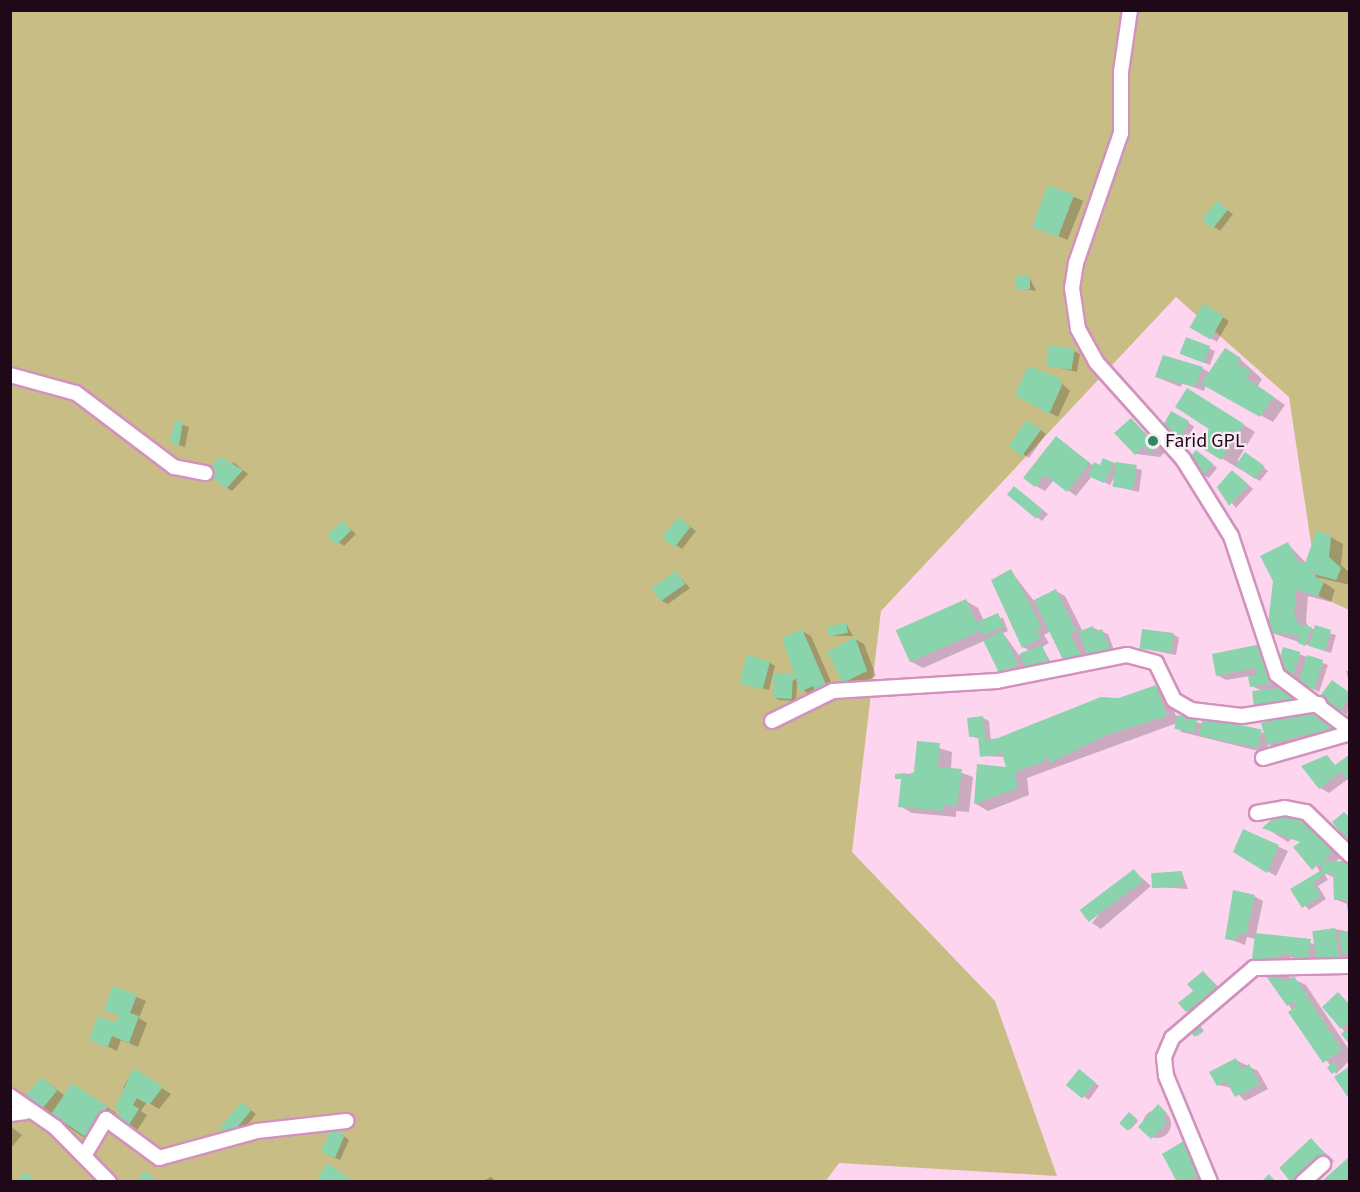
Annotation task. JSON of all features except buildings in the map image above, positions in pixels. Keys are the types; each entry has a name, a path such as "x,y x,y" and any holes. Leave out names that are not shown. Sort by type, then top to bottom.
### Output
{"street":[{"path":"1130,10 1121,72 1121,132 1076,263 1072,288 1078,329 1096,362 1183,459 1231,536 1277,675 1319,704 1350,731"},
{"path":"10,375 76,393 174,467 205,472"},
{"path":"772,721 833,691 997,681 1127,655 1156,663 1174,700 1191,710 1242,716 1319,704"},
{"path":"1263,758 1350,731"},
{"path":"1257,813 1285,808 1306,812 1350,855"},
{"path":"1210,1182 1166,1076 1164,1057 1172,1038 1254,968 1350,966"},
{"path":"10,1096 26,1112 55,1127 109,1182"},
{"path":"10,1114 26,1112"},
{"path":"84,1156 106,1119 159,1158 258,1131 346,1121"},
{"path":"1303,1182 1323,1164"}],"shaded area":[{"path":"10,11 1349,11 1349,610 1319,596 1289,397 1176,297 881,611 852,852 995,1001 1057,1176 839,1163 825,1182 11,1181"}],"place":[{"name":"Farid GPL","path":"1153,441"}]}
